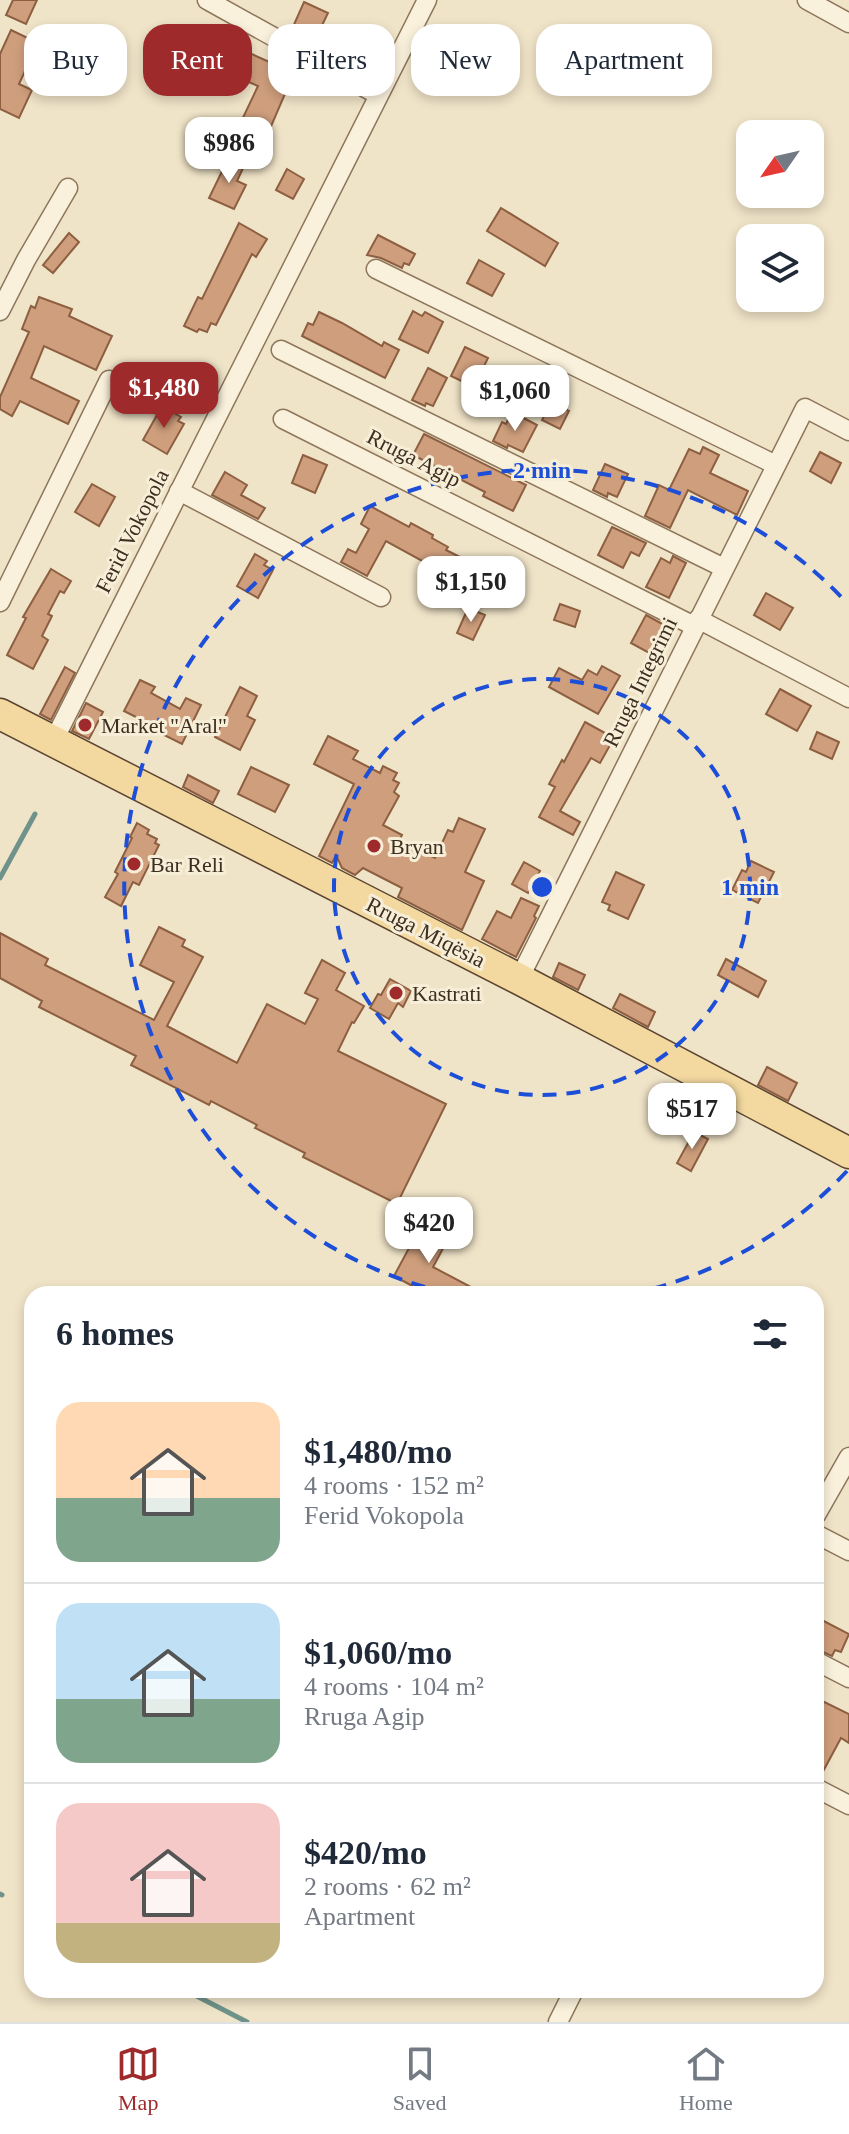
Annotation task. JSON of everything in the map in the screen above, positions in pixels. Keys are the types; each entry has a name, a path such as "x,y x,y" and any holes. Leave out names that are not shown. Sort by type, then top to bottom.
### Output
{"main road":[{"name":"Rruga Miqësia","path":"0,714 519,979 849,1153"},
{"name":"Rruga Miqësia","path":"0,737 376,927 849,1173"}],"street":[{"path":"207,0 268,34"},
{"name":"Ferid Vokopola","path":"395,62 427,0"},
{"path":"807,0 849,23"},
{"name":"Ferid Vokopola","path":"53,742 377,96"},
{"path":"0,311 68,188"},
{"path":"376,269 776,465"},
{"path":"281,350 724,568"},
{"path":"0,602 109,380"},
{"name":"Rruga Integrimi","path":"519,979 805,408 849,431"},
{"name":"Rruga Agip","path":"283,419 849,698"},
{"path":"179,491 381,597"},
{"path":"824,1501 849,1457"},
{"path":"824,1538 849,1551"},
{"path":"824,1665 849,1678"},
{"path":"824,1792 849,1805"},
{"path":"558,2022 570,1998"}],"building":[{"path":"13,0 37,0 26,24 6,15"},
{"path":"304,2 328,13 323,24 294,24"},
{"path":"11,30 24,36 24,73 19,84 24,86 24,96 29,96 19,118 0,109 0,54"},
{"path":"252,54 268,61 268,96 284,96 266,138 239,126 258,86 252,83"},
{"path":"228,159 244,166 237,181 246,185 234,209 209,198"},
{"path":"287,169 304,179 293,199 276,190"},
{"path":"501,208 558,243 545,266 487,231"},
{"path":"239,223 267,239 256,257 252,254 216,325 211,323 207,332 199,329 197,332 184,326 198,297 202,299"},
{"path":"69,233 79,242 53,273 43,265"},
{"path":"378,235 415,254 409,265 404,263 402,268 367,255"},
{"path":"479,260 504,274 492,296 467,283"},
{"path":"39,297 72,309 69,316 112,336 96,370 44,346 31,378 79,401 68,424 20,401 12,416 0,409 0,397 29,332 22,329 31,306 35,308"},
{"path":"413,311 422,316 425,312 443,322 428,353 399,339"},
{"path":"319,312 382,346 384,342 399,350 385,378 302,336 308,323 313,325"},
{"path":"465,347 488,358 474,387 451,376"},
{"path":"428,368 447,378 433,406 412,400"},
{"path":"551,402 569,411 560,429 542,420"},
{"path":"162,406 181,417 178,421 184,424 167,454 143,440"},
{"path":"512,412 537,425 523,452 493,441 502,422 506,424"},
{"path":"424,434 526,485 513,511 483,496 485,492 413,455"},
{"path":"703,447 719,455 710,473 748,491 737,515 688,490 670,528 645,516 659,485 669,490 689,449 700,454"},
{"path":"820,452 841,463 831,483 810,471"},
{"path":"303,455 327,465 315,493 292,483"},
{"path":"605,464 628,474 617,497 608,493 607,497 593,490"},
{"path":"225,472 247,485 241,495 265,508 258,519 212,495"},
{"path":"92,484 115,497 99,526 75,512"},
{"path":"370,506 409,527 411,523 433,535 432,538 448,547 446,550 466,560 457,580 386,541 367,576 341,562 348,549 356,553 369,529 361,524"},
{"path":"612,527 646,543 639,556 631,552 623,568 598,555"},
{"path":"255,554 267,561 264,565 273,570 258,598 237,586"},
{"path":"673,556 686,563 669,598 646,587 661,558 670,563"},
{"path":"51,569 71,581 64,593 60,591 48,614 52,616 42,636 48,640 33,669 7,655 26,618 23,617"},
{"path":"766,593 793,608 780,630 754,615"},
{"path":"560,604 580,611 575,627 554,620"},
{"path":"468,608 485,615 473,640 457,633"},
{"path":"646,615 666,626 651,654 631,643"},
{"path":"602,666 620,676 598,714 549,687 559,668 582,680 588,670 597,675"},
{"path":"65,667 75,673 51,720 40,714"},
{"path":"140,680 155,687 151,693 180,709 186,698 201,705 182,744 136,721 138,718 124,711"},
{"path":"240,687 257,696 247,716 255,720 240,750 215,737"},
{"path":"780,689 811,706 797,731 766,714"},
{"name":"Market \"Aral\"","path":"86,703 103,712 89,739 72,731"},
{"path":"585,722 614,738 600,763 591,758 560,811 580,822 573,835 539,817 555,787 549,784"},
{"path":"817,732 839,742 832,759 810,749"},
{"path":"328,736 358,751 353,759 380,773 383,766 397,773 393,780 399,783 394,792 399,796 383,825 402,835 399,841 435,858 448,830 453,832 459,818 485,829 465,872 484,881 462,930 398,897 402,888 363,868 355,875 342,868 336,855 332,863 319,856 354,784 314,764"},
{"path":"251,767 289,785 275,812 238,794"},
{"path":"188,775 219,791 213,803 183,787"},
{"path":"137,823 149,830 147,834 157,839 155,843 159,845 139,885 133,882 121,906 105,897 118,874 115,872"},
{"path":"751,861 774,872 758,903 732,890 742,870 746,872"},
{"path":"524,862 540,871 528,893 512,884"},
{"path":"616,872 644,885 628,919 608,910 610,905 602,902"},
{"path":"521,898 539,906 516,957 482,939 497,911 511,918"},
{"path":"159,927 185,940 182,946 203,957 167,1026 237,1063 267,1004 305,1024 318,999 305,993 322,960 345,973 336,990 364,1006 338,1051 446,1104 397,1204 303,1157 305,1153 255,1128 257,1125 211,1101 209,1105 131,1065 136,1056 39,1007 42,1001 0,978 0,933 48,959 45,965 154,1020 174,982 140,965"},
{"path":"726,959 766,981 758,997 718,975"},
{"path":"559,963 585,975 578,990 553,977"},
{"path":"390,979 411,991 403,1007 398,1003 389,1019 370,1008"},
{"path":"620,994 655,1012 648,1027 613,1008"},
{"path":"767,1067 797,1083 788,1101 758,1085"},
{"path":"694,1132 708,1139 691,1171 677,1163"},
{"path":"424,1220 444,1231 439,1239 446,1243 433,1267 469,1286 412,1286 394,1276"},
{"path":"824,1621 849,1634 841,1652 835,1650 832,1656 824,1652"},
{"path":"824,1702 849,1714 849,1743 841,1738 824,1770"}],"waterway":[{"path":"0,878 35,814"},
{"path":"200,1998 247,2022"}],"place":[{"name":"Market \"Aral\"","path":"85,725"},
{"name":"Bryan","path":"374,846"},
{"name":"Bar Reli","path":"134,864"},
{"name":"Kastrati","path":"396,993"}]}
